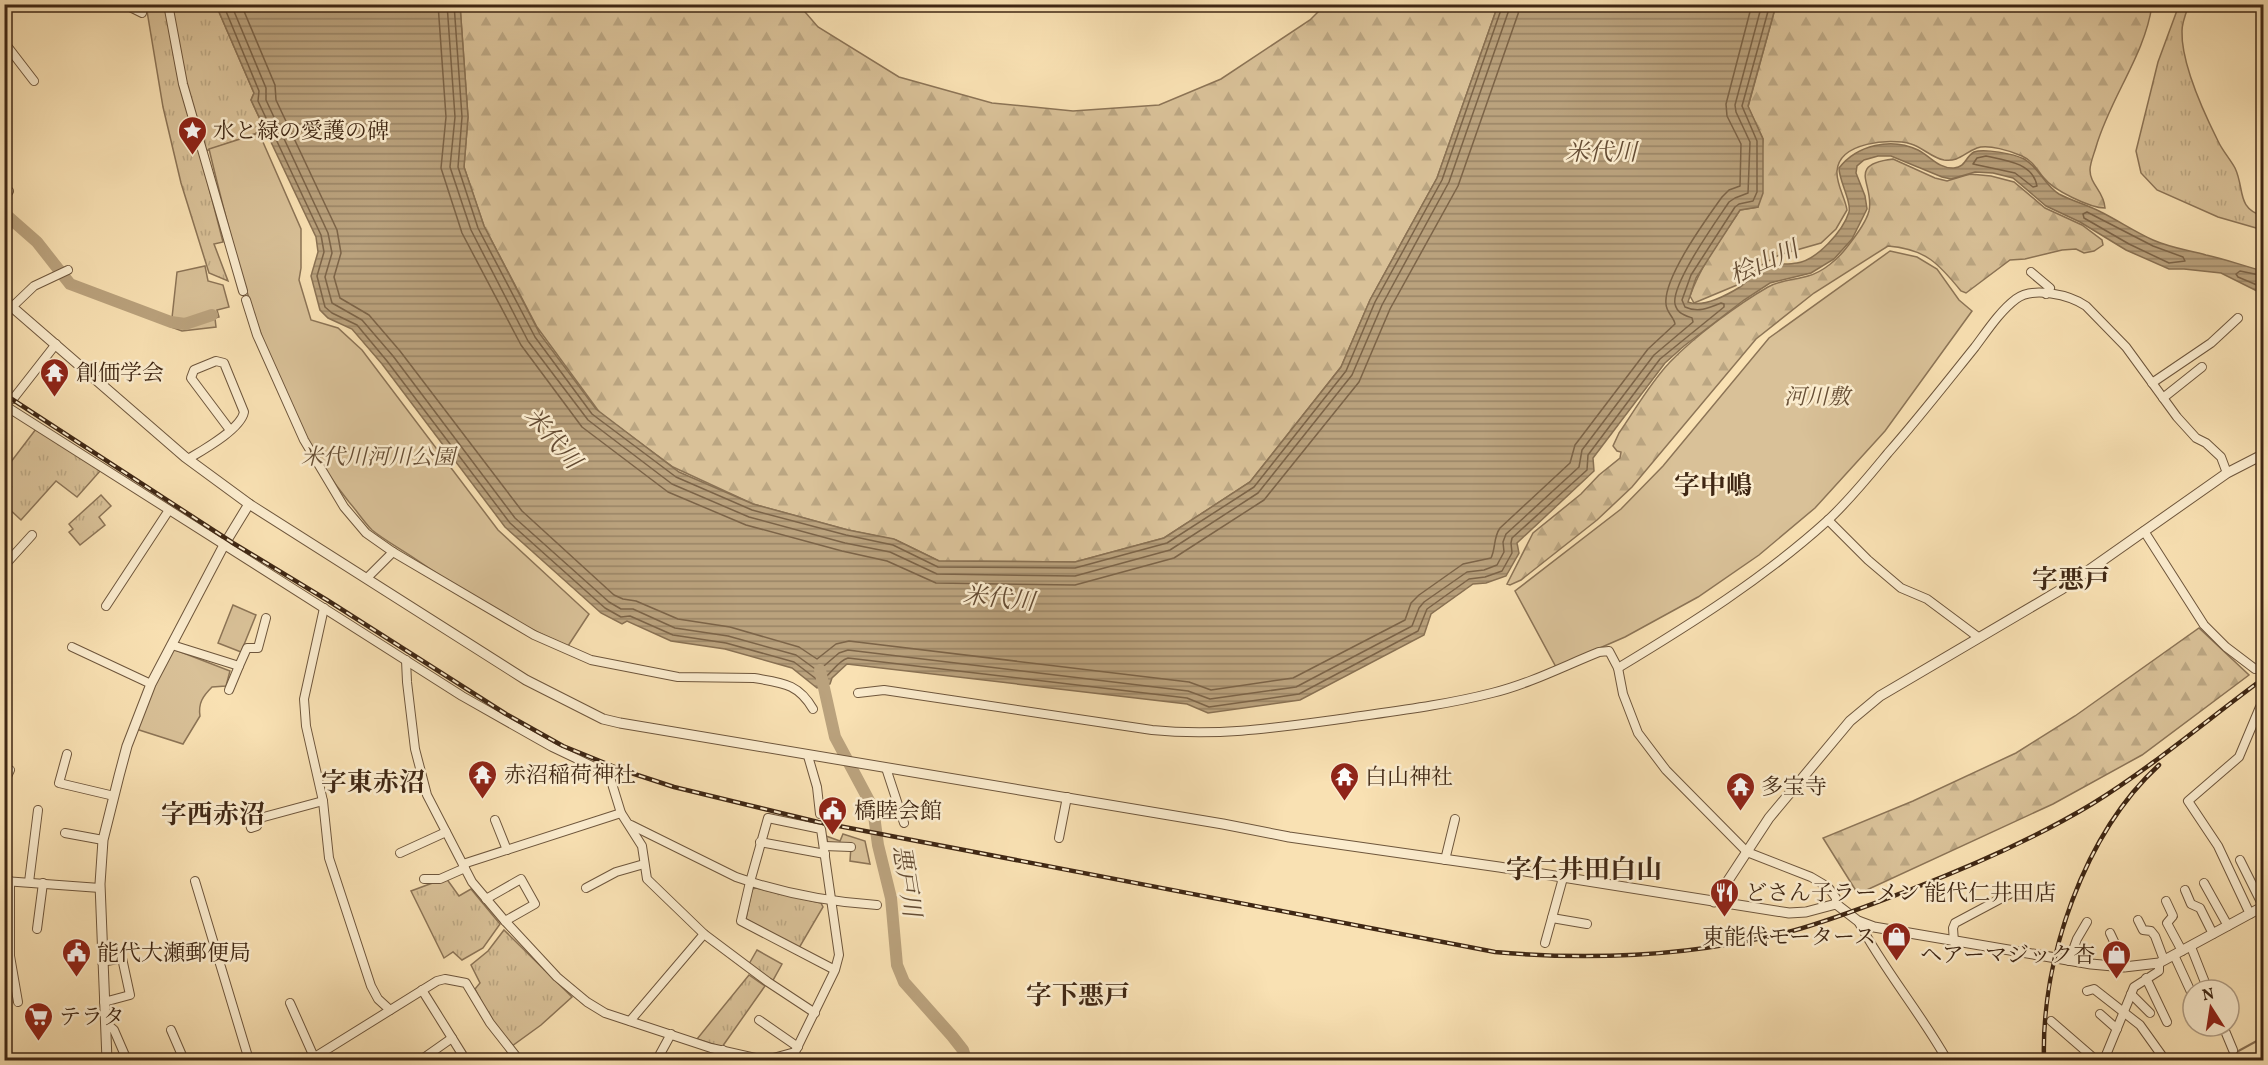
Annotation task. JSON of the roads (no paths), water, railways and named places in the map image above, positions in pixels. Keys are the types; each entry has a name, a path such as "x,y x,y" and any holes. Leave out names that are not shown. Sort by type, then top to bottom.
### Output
{"street":[{"path":"125,5 142,13"},
{"path":"168,7 183,84 243,291"},
{"path":"4,42 34,81"},
{"path":"68,270 55,274 8,304 188,459 249,504 526,680 603,719 655,730 1067,797 1288,837 1714,902 1789,913 1806,912 1836,904"},
{"path":"2031,272 2050,288 2046,294"},
{"path":"1618,668 1762,574 1828,520 1889,453 1996,320 2017,298 2037,293 2046,294 2078,301 2086,306 2126,347 2196,438 2206,443 2221,457 2227,472"},
{"path":"246,300 257,334 304,440 344,507 366,533 393,552 534,635 591,660 678,677 754,678 783,683 800,690 813,709"},
{"path":"2152,383 2211,344 2238,318"},
{"path":"13,399 56,345"},
{"path":"188,459 210,447 230,430 243,418 244,412 224,363 216,361 194,370 191,378 230,430"},
{"path":"2163,398 2202,367"},
{"path":"4,405 509,724 609,774 621,813 642,846 647,879 704,934 768,982 815,1013"},
{"path":"1714,902 1769,818 1851,721 1880,696 2062,589 2227,472 2264,454"},
{"path":"108,1060 100,888 103,840 114,796 127,746 151,684 224,545 249,504"},
{"path":"106,606 168,510"},
{"path":"1828,520 1868,560 1901,588 1927,599 1978,637"},
{"path":"2144,531 2204,625 2226,647 2254,669"},
{"path":"4,566 32,535"},
{"path":"368,578 393,552"},
{"path":"324,608 304,699 306,726 323,801 329,858 364,968 378,999 390,1010"},
{"path":"230,690 247,648 258,648 266,618"},
{"path":"172,645 239,666"},
{"path":"72,647 151,684"},
{"path":"858,693 884,690 1152,730 1232,733 1423,707 1494,693 1599,652 1609,651 1618,668 1623,694 1638,733 1653,754 1747,852 1820,882 1828,887 1836,898 1836,904"},
{"path":"406,660 406,682 415,749 427,795 472,882 557,977 587,1002 605,1013 630,1021 723,1050 766,1060 796,1053"},
{"path":"2250,914 2218,846 2188,801 2239,757 2260,707 2264,704"},
{"path":"67,754 59,783 114,796"},
{"path":"811,756 820,814"},
{"path":"886,768 904,823"},
{"path":"5,784 10,770"},
{"path":"1059,838 1067,797"},
{"path":"261,818 323,801"},
{"path":"29,882 39,810"},
{"path":"424,879 440,879 464,866 507,850 621,813"},
{"path":"796,1053 835,970 839,955 821,830 768,818 741,921 835,970"},
{"path":"495,819 507,850"},
{"path":"1445,860 1455,819"},
{"path":"629,824 750,882 832,902 877,905"},
{"path":"400,853 446,832"},
{"path":"65,833 103,840"},
{"path":"760,843 824,850 851,848"},
{"path":"1836,904 1858,921 1874,927 2069,961 2126,967 2161,962 2263,906 2240,860"},
{"path":"586,888 616,872 644,864"},
{"path":"1545,943 1563,878"},
{"path":"486,899 521,879 535,904 505,921"},
{"path":"18,1002 10,956 7,881 100,888"},
{"path":"195,881 249,1060"},
{"path":"37,929 43,883"},
{"path":"2205,883 2228,926"},
{"path":"1954,942 1955,923 2017,890"},
{"path":"2185,890 2191,904 2200,909 2213,934"},
{"path":"2166,901 2173,916 2167,923 2200,978"},
{"path":"1552,918 1587,924"},
{"path":"2104,1060 2134,987 2159,971 2161,962 2155,936 2151,931 2143,930 2138,920"},
{"path":"1858,921 1880,961 1928,1028 1947,1060"},
{"path":"2069,961 2077,939 2087,922"},
{"path":"2110,933 2126,967"},
{"path":"630,1021 704,934"},
{"path":"2182,951 2188,978"},
{"path":"102,962 122,958 130,995 104,1002"},
{"path":"2146,978 2167,1022"},
{"path":"290,1003 312,1059 422,990 444,979 466,983 490,1023 519,1060"},
{"path":"2087,991 2094,989 2140,1025 2165,1060"},
{"path":"422,990 462,1054"},
{"path":"2131,994 2150,1014"},
{"path":"2100,1014 2117,1029"},
{"path":"759,1020 796,1053"},
{"path":"2051,1021 2096,1060"},
{"path":"106,1023 114,1030 127,1060"},
{"path":"171,1030 184,1060"},
{"path":"668,1060 659,1056 671,1034"},
{"path":"425,1057 452,1038"},
{"path":"2228,1038 2233,1050"},
{"path":"716,1060 723,1050"}],"water":[{"name":"米代川","path":"216,5 460,5 468,117 464,167 484,226 540,334 596,409 679,472 753,504 848,530 894,539 939,561 1075,562 1164,538 1250,482 1341,367 1370,300 1437,178 1498,5 1776,5 1748,106 1763,139 1763,193 1758,207 1740,210 1696,278 1688,302 1701,303 1715,300 1740,287 1761,268 1805,261 1821,251 1841,228 1849,212 1849,203 1839,168 1855,154 1886,144 1908,146 1949,168 1961,166 1971,154 1979,151 1999,152 2019,157 2029,162 2049,186 2059,194 2096,210 2140,234 2173,247 2263,271 2263,294 2221,273 2169,269 2126,250 2080,222 2046,206 2013,178 1993,173 1975,172 1951,179 1891,156 1878,156 1864,160 1857,166 1856,173 1865,196 1867,209 1852,239 1834,259 1811,273 1770,283 1744,300 1665,363 1593,458 1594,471 1517,543 1519,553 1506,576 1486,583 1473,584 1431,614 1424,635 1300,700 1208,713 1187,704 847,664 832,678 830,684 817,688 792,668 725,649 671,641 627,621 622,624 601,613 505,527 382,364 352,329 328,318 320,310 311,276 318,252 316,237 251,100 254,93"}],"waterway":[{"path":"4,213 37,242 70,284 171,322 185,324 212,315"},
{"name":"悪戸川","path":"820,670 835,737 873,808 878,845 891,898 897,965 904,982 952,1036 963,1050 966,1060"},
{"path":"2222,1060 2264,1037"}],"railway":[{"path":"4,394 233,543 506,714 563,746 622,770 674,787 818,822 1495,952 1607,956 1681,951 1792,931 1852,912 1981,861 2070,817 2136,775 2264,678"},
{"path":"2044,1060 2045,1021 2050,981 2059,940 2072,900 2109,826 2132,793 2159,765"}],"place":[{"name":"水と緑の愛護の碑","path":"192,156"},
{"name":"創価学会","path":"55,398"},
{"name":"赤沼稲荷神社","path":"483,800"},
{"name":"白山神社","path":"1344,802"},
{"name":"多宝寺","path":"1740,812"},
{"name":"橋睦会館","path":"833,836"},
{"name":"どさん子ラーメン 能代仁井田店","path":"1724,918"},
{"name":"東能代モータース","path":"1897,962"},
{"name":"能代大瀬郵便局","path":"76,978"},
{"name":"ヘアーマジック杏","path":"2116,980"},
{"name":"テラタ","path":"38,1042"}],"district":[{"name":"字中嶋","path":"1713,485"},
{"name":"字悪戸","path":"2071,579"},
{"name":"字東赤沼","path":"373,782"},
{"name":"字西赤沼","path":"213,814"},
{"name":"字仁井田白山","path":"1584,869"},
{"name":"字下悪戸","path":"1078,995"}],"water label":[{"name":"桧山川","path":"1764,262"}],"park label":[{"name":"河川敷","path":"1817,396"},
{"name":"米代川河川公園","path":"378,456"}]}
